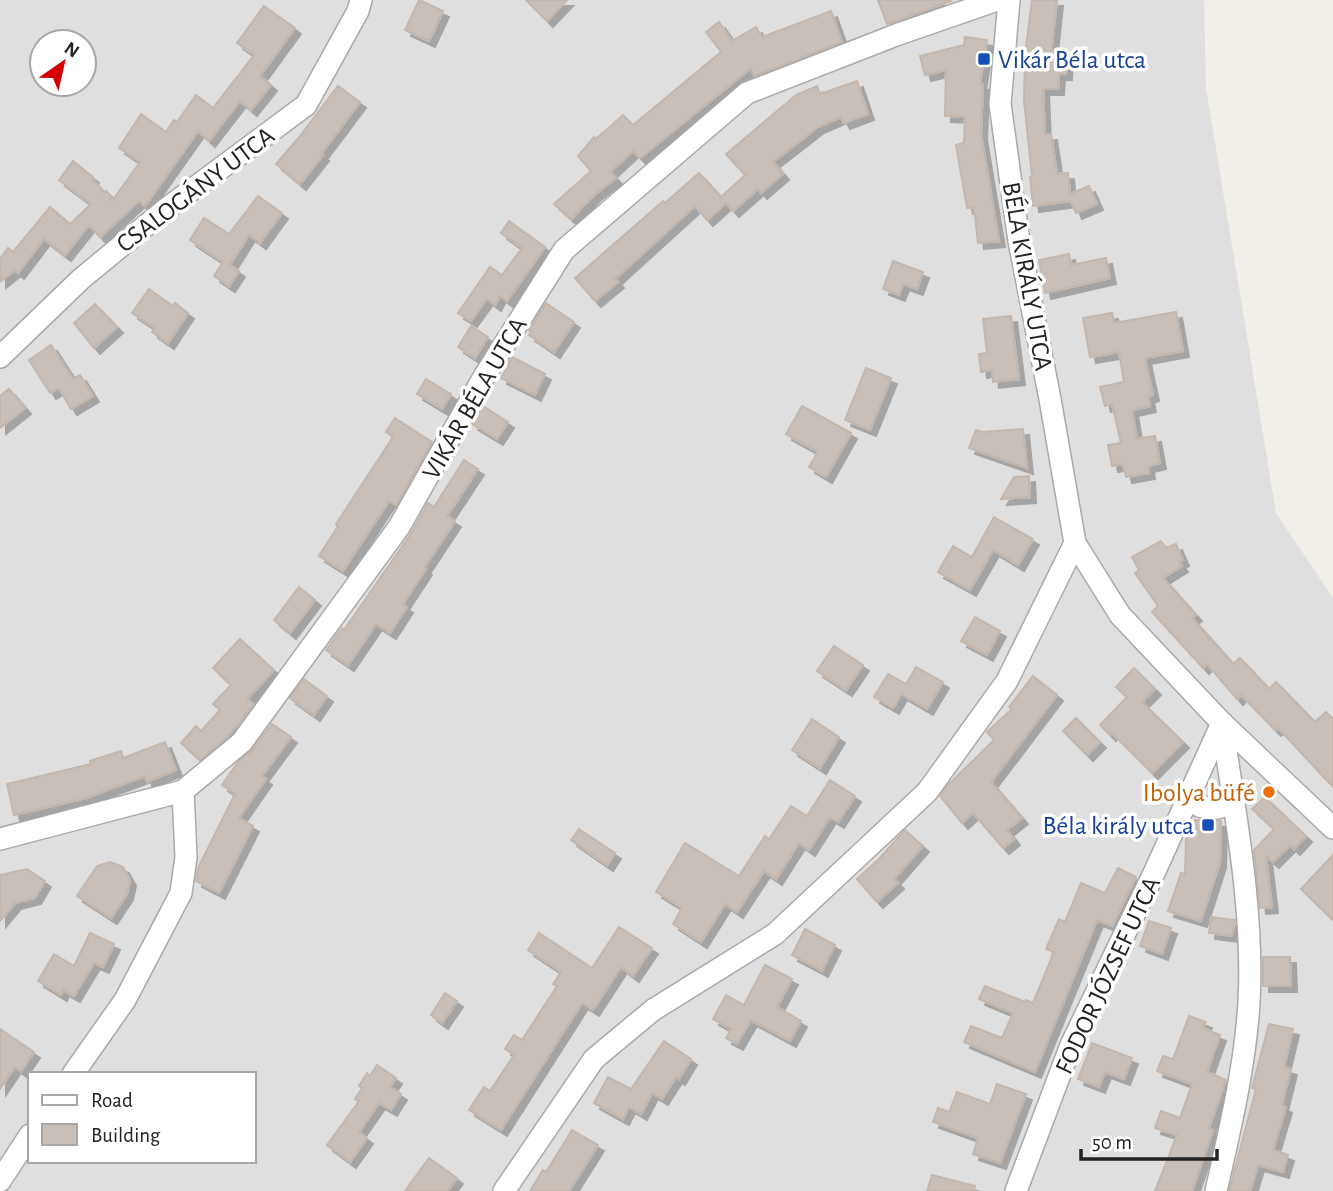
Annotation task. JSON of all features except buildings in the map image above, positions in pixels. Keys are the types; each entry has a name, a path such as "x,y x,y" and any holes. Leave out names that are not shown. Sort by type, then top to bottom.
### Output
{"street":[{"name":"CSALOGÁNY UTCA","path":"0,357 81,279 166,209 306,105 358,11 361,0"},
{"name":"VIKÁR BÉLA UTCA","path":"0,839 183,792 242,742 399,527 485,375 564,250 747,93 896,35 997,0"},
{"name":"BÉLA KIRÁLY UTCA","path":"1009,0 1000,104 1019,241 1075,543 1120,615 1222,723 1333,828"},
{"path":"505,1191 594,1059 653,1010 775,934 927,792 1007,681 1075,543"},
{"path":"1216,1191 1241,1080 1249,1001 1247,901 1222,723"},
{"name":"FODOR JÓZSEF UTCA","path":"1016,1191 1071,1045 1155,872 1222,723"},
{"path":"74,1072 125,1000 181,893 186,857 183,792"},
{"path":"1191,792 1199,806 1212,810 1233,801"},
{"path":"0,1181 28,1138"}],"shaded area":[{"path":"0,0 1204,0 1206,88 1276,513 1333,598 1333,1191 0,1191"}],"place":[{"name":"Vikár Béla utca","path":"984,59"},
{"name":"Ibolya büfé","path":"1269,792"},
{"name":"Béla király utca","path":"1208,825"}]}
